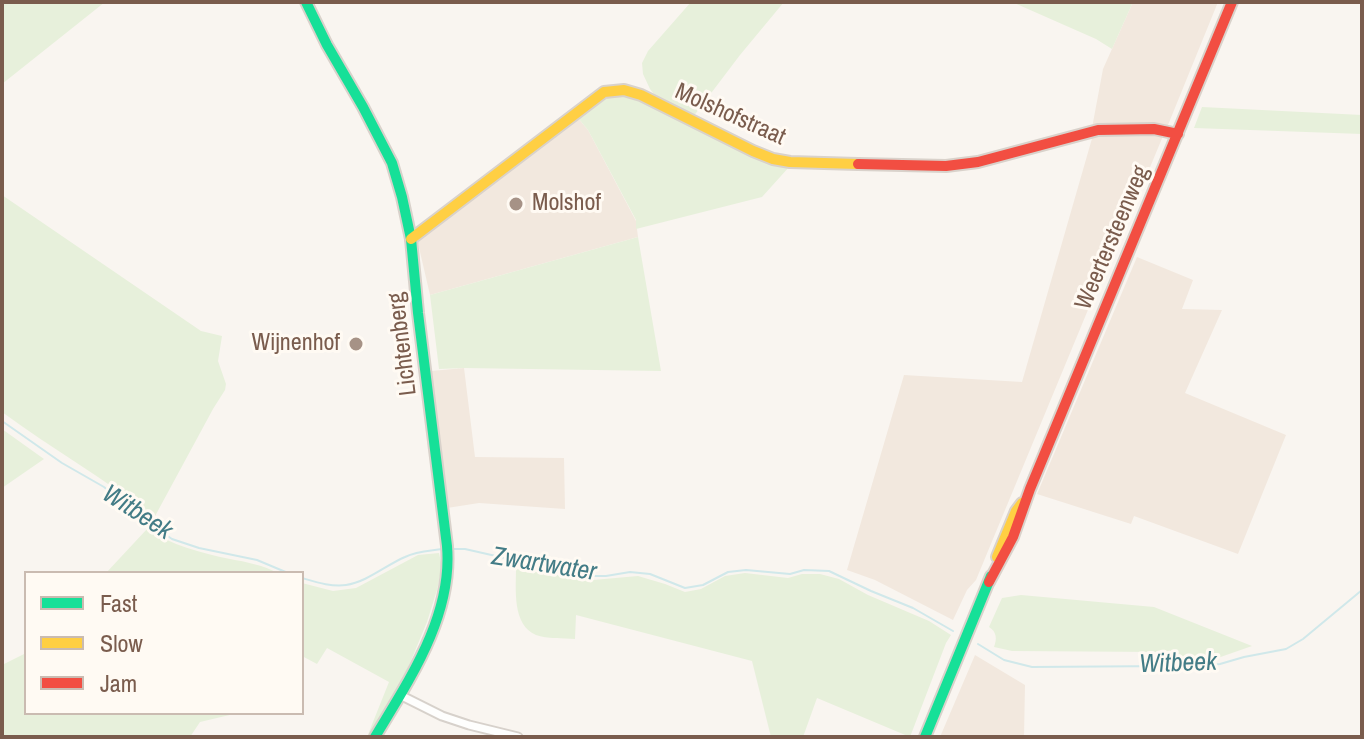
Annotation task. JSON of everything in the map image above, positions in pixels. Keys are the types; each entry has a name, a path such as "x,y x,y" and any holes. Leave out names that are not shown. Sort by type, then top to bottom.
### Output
{"street":[{"name":"Lichtenberg","path":"306,2 392,163 402,197 411,239 449,561 440,608 421,656 375,737"},
{"name":"Weertersteenweg","path":"925,737 989,582 1010,546 1030,489 1232,2"},
{"name":"Molshofstraat","path":"411,239 604,92 624,90 641,95 753,151 790,162 946,166 978,162 1098,130 1154,129 1178,134"},
{"path":"400,695 442,716 518,737"}],"shaded area":[{"path":"1133,2 1218,2 1168,125 1092,128 1103,69"},
{"path":"578,118 588,130 636,221 638,237 430,295 417,239"},
{"path":"1152,132 1163,136 976,580 967,590 953,620 875,580 847,570 904,375 1022,382 1093,135"},
{"path":"1137,257 1193,280 1182,309 1222,310 1185,393 1286,435 1238,554 1134,516 1131,524 1037,494"},
{"path":"464,368 475,457 564,458 565,509 479,503 447,508 431,371"},
{"path":"975,655 1025,685 1024,737 940,737"}],"green space":[{"path":"2,2 105,2 2,84"},
{"path":"691,2 784,2 693,117 657,98 643,74 642,63 648,51"},
{"path":"1012,2 1133,2 1112,49"},
{"path":"610,96 636,98 718,140 763,159 790,166 762,197 636,229 636,220 588,130 578,118"},
{"path":"1202,107 1362,115 1362,134 1194,128"},
{"path":"2,195 201,331 222,336 218,361 225,390 154,518 2,412"},
{"path":"638,237 661,371 439,369 430,295"},
{"path":"2,429 44,459 2,488"},
{"path":"147,529 187,548 273,571 108,571"},
{"path":"439,553 442,567 437,590 398,692 371,737 367,737 389,682 327,648 317,664 304,657 304,584 333,591 356,588 418,555"},
{"path":"516,569 593,580 638,576 685,592 701,589 725,576 745,573 788,578 820,574 839,579 929,621 951,635 910,737 817,698 803,737 771,737 752,661 576,615 575,639 536,635 528,630 519,615"},
{"path":"1021,595 1154,607 1252,646 1212,660 1159,660 1159,652 1012,651 994,647 996,636 989,627 1002,598"},
{"path":"24,654 24,715 230,715 200,722 190,737 2,737 2,665"}],"waterway":[{"name":"Witbeek","path":"2,421 62,463 104,487 172,539 257,560 283,571"},
{"name":"Witbeek","path":"304,579 329,585 346,585 410,555 442,549"},
{"name":"Zwartwater","path":"453,549 465,549 584,576 630,572 650,574 685,588 703,585 728,572 746,570 790,574 804,570 829,571 913,608 953,631"},
{"name":"Witbeek","path":"978,644 1004,660 1032,667 1188,668 1220,664 1286,649 1303,639 1362,590"}],"traffic: fast":[{"path":"306,2 392,163 402,197 411,239 447,546 447,572 436,622 414,670 375,737"},
{"path":"925,737 991,576"}],"traffic: slow":[{"path":"411,239 604,92 624,90 641,95 773,159 858,164"},
{"path":"997,557 1022,503"}],"traffic: jam":[{"path":"989,582 1013,537 1030,489 1232,2"},
{"path":"858,164 946,166 978,162 1098,130 1154,129 1178,134"}],"place":[{"name":"Molshof","path":"516,204"},
{"name":"Wijnenhof","path":"356,344"}]}
